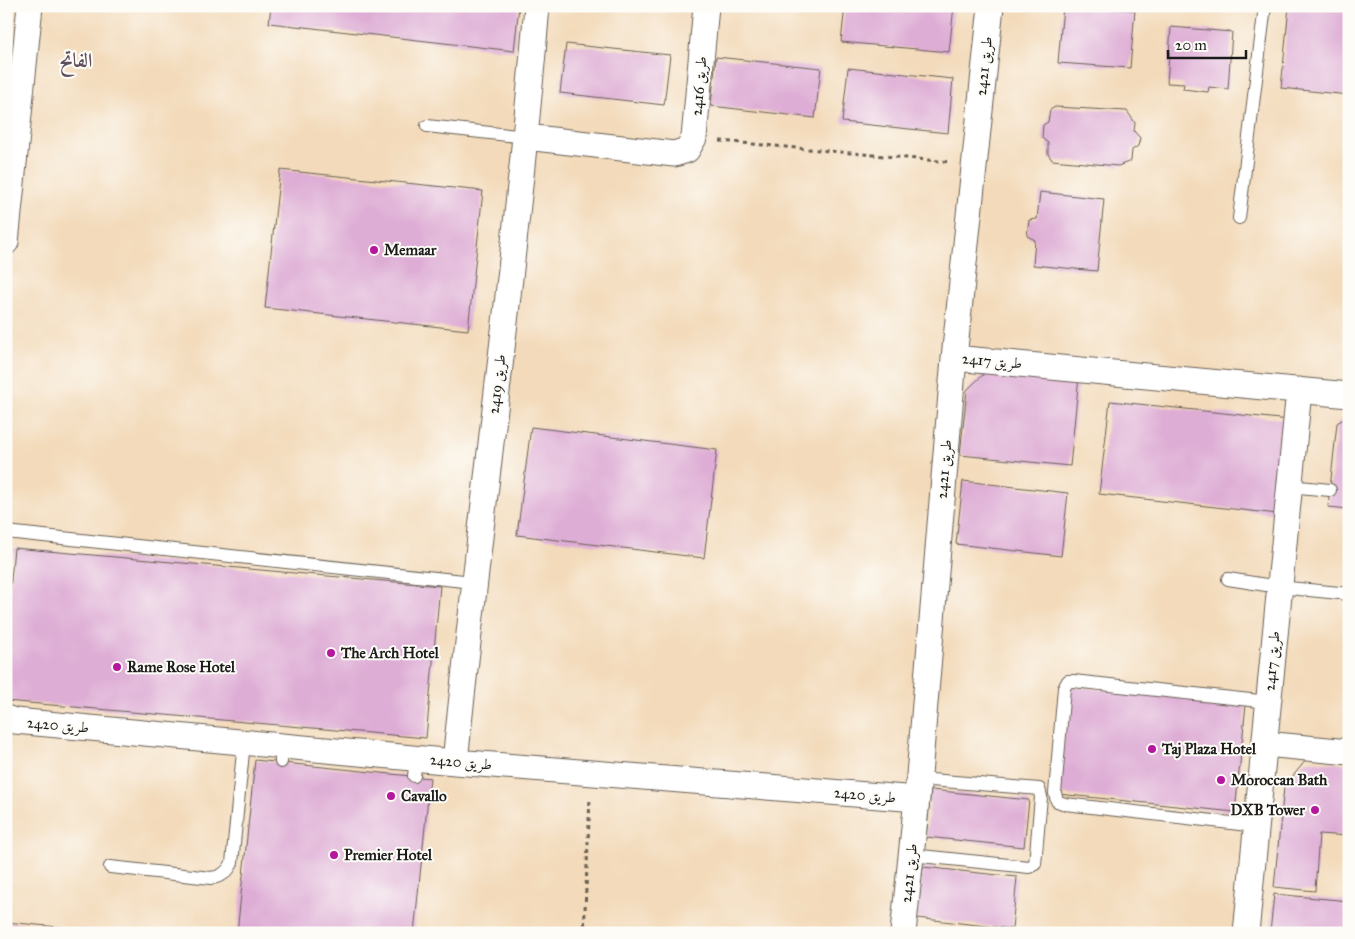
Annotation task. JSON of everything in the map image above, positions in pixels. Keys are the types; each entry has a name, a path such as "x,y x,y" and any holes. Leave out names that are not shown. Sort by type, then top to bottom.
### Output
{"street":[{"path":"6,242 30,6"},
{"name":"طريق 2419","path":"455,762 473,582 526,138 537,6"},
{"name":"طريق 2416","path":"694,138 706,6"},
{"name":"طريق 2421","path":"903,933 918,789 954,358 991,6"},
{"path":"526,138 674,154 687,150 694,138"},
{"name":"طريق 2417","path":"954,358 1349,395"},
{"name":"طريق 2417","path":"1246,933 1298,390"},
{"name":"طريق 2420","path":"6,718 15,721 244,742 281,754 415,767 455,762 591,773 918,789"},
{"path":"1264,744 1341,755"}],"lane":[{"path":"1239,218 1265,6"},
{"path":"427,126 526,138"},
{"path":"1289,486 1330,490"},
{"path":"6,532 473,582"},
{"path":"1228,579 1279,587 1349,594"},
{"path":"1256,826 1057,802 1055,793 1064,688 1068,681 1073,681 1269,702"},
{"path":"110,867 211,878 227,871 232,863 244,742"},
{"path":"911,855 1029,867 1035,864 1039,789 918,789"}],"path":[{"path":"694,138 974,164"},
{"path":"584,933 591,773"}],"building":[{"path":"271,6 519,6 514,51 269,23"},
{"path":"845,6 954,6 949,52 841,42"},
{"path":"1063,6 1135,10 1130,68 1058,63"},
{"path":"1289,6 1349,6 1349,95 1281,88"},
{"path":"1171,27 1232,32 1228,89 1209,87 1208,92 1183,89 1184,84 1167,83"},
{"path":"566,44 670,55 664,105 560,93"},
{"path":"716,57 821,68 815,118 711,106"},
{"path":"848,68 953,79 948,133 842,122"},
{"path":"1055,107 1127,111 1135,123 1134,131 1140,138 1138,146 1132,150 1131,161 1118,166 1052,160 1048,154 1048,143 1042,138 1043,125 1048,122 1050,110"},
{"name":"Memaar","path":"280,170 483,191 468,330 265,308"},
{"path":"1040,192 1104,199 1097,271 1033,265 1035,240 1027,236 1029,220 1037,219"},
{"path":"991,367 1079,376 1070,466 960,455 967,390"},
{"path":"1110,401 1289,420 1278,514 1099,494"},
{"path":"1349,416 1349,509 1328,507 1337,423"},
{"path":"531,427 717,450 704,558 517,535"},
{"path":"963,481 1068,493 1061,556 956,544"},
{"path":"14,548 440,586 426,738 6,701 6,632"},
{"name":"Taj Plaza Hotel","path":"1069,686 1246,704 1235,812 1058,794"},
{"name":"Premier Hotel","path":"255,760 430,778 414,933 237,933"},
{"name":"DXB Tower","path":"1306,760 1349,764 1349,836 1319,834 1315,891 1274,887 1284,787"},
{"path":"931,790 1029,800 1024,847 926,837"},
{"path":"923,867 1017,877 1012,929 917,918"},
{"path":"1274,894 1349,901 1349,933 1270,933"},
{"path":"6,922 100,931 100,933 6,933"}],"place":[{"name":"Memaar","path":"374,250"},
{"name":"The Arch Hotel","path":"331,653"},
{"name":"Rame Rose Hotel","path":"117,667"},
{"name":"Taj Plaza Hotel","path":"1152,749"},
{"name":"Moroccan Bath","path":"1221,780"},
{"name":"Cavallo","path":"391,796"},
{"name":"DXB Tower","path":"1315,810"},
{"name":"Premier Hotel","path":"334,855"}],"district":[{"name":"الفاتح","path":"76,60"}]}
